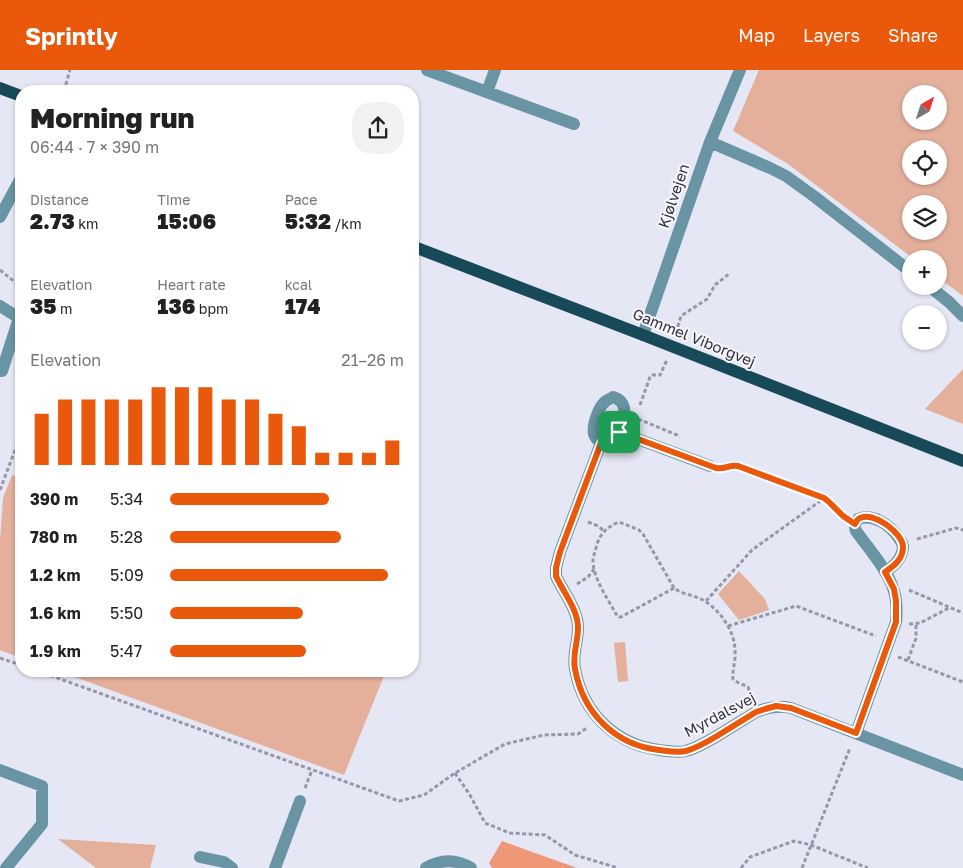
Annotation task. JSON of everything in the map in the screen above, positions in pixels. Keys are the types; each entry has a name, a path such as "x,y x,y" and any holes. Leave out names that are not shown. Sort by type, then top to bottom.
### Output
{"main road":[{"path":"0,88 15,94"},
{"name":"Gammel Viborgvej","path":"419,249 963,461"}],"street":[{"path":"427,70 574,124"},
{"path":"487,92 495,70"},
{"name":"Kjølvejen","path":"643,335 710,142 740,70"},
{"path":"710,142 786,176 902,265"},
{"path":"0,217 15,189"},
{"path":"940,295 963,316"},
{"path":"0,306 15,315"},
{"path":"0,370 2,371 15,330"},
{"path":"618,399 625,407 626,414 619,432 614,438 608,442 601,443 593,433 594,424 606,400 618,399"},
{"path":"619,432 710,466"},
{"name":"Myrdalsvej","path":"601,443 558,560 556,576 577,618 578,628 574,655 575,669 580,688 599,719 609,729 624,740 639,746 666,751 685,751 697,747 756,712 776,706 791,708 963,775"},
{"path":"856,733 896,622 894,589 885,572 854,528 861,517 870,517 886,524 902,543 903,548 897,562 885,572"},
{"path":"0,770 42,786 42,824 6,868"},
{"path":"275,868 300,801"},
{"path":"200,857 224,862 232,868"},
{"path":"426,868 442,861 456,862 471,868"}],"path":[{"path":"66,85 70,70"},
{"path":"0,270 15,282"},
{"path":"638,410 650,376 652,374 658,376 661,374 681,316 708,298 716,285 729,274"},
{"path":"0,490 15,450"},
{"path":"710,466 719,469 734,465 738,466 824,498 843,516 855,524"},
{"path":"706,601 752,550 824,498"},
{"path":"674,588 621,617 616,614 594,569 594,554 600,536 604,531 619,522 639,530 674,588 679,592 696,596 706,601 718,612 728,626 735,649 733,679 748,687 756,712"},
{"path":"902,543 956,528 963,530"},
{"path":"564,592 587,578 594,569"},
{"path":"894,589 907,589 963,613"},
{"path":"728,626 796,606 888,646 908,660 963,682"},
{"path":"896,622 916,624 948,610 950,607"},
{"path":"908,660 916,638 916,624"},
{"path":"0,658 15,663"},
{"path":"55,677 399,801 424,795 455,773 505,744 544,734 578,734 599,719"},
{"path":"802,868 856,733"},
{"path":"455,773 470,794 485,823 510,833 545,835 575,855 618,868"},
{"path":"741,868 750,857 794,841 811,845 868,868"}],"shaded area":[{"path":"759,70 963,70 963,296 947,284 947,250 902,250 788,164 733,131"},
{"path":"963,369 963,424 925,409"},
{"path":"12,475 15,476 15,656 0,650 0,541 3,498"},
{"path":"739,571 765,599 769,610 739,620 718,594"},
{"path":"625,642 628,681 618,682 614,643"},
{"path":"74,677 384,677 344,775"},
{"path":"58,839 156,845 150,868 96,868"},
{"path":"502,841 577,868 492,868 489,863"}],"route":[{"path":"619,432 719,469 734,465 738,466 824,498 838,512 855,524 861,517 870,517 886,524 896,533 903,548 900,558 894,566 885,572 894,589 897,611 896,622 856,733 791,708 776,706 756,712 697,747 675,752 639,746 624,740 599,719 580,688 575,669 574,655 578,628 577,618 556,576 556,568 560,552 601,443 608,442 619,432"}]}
